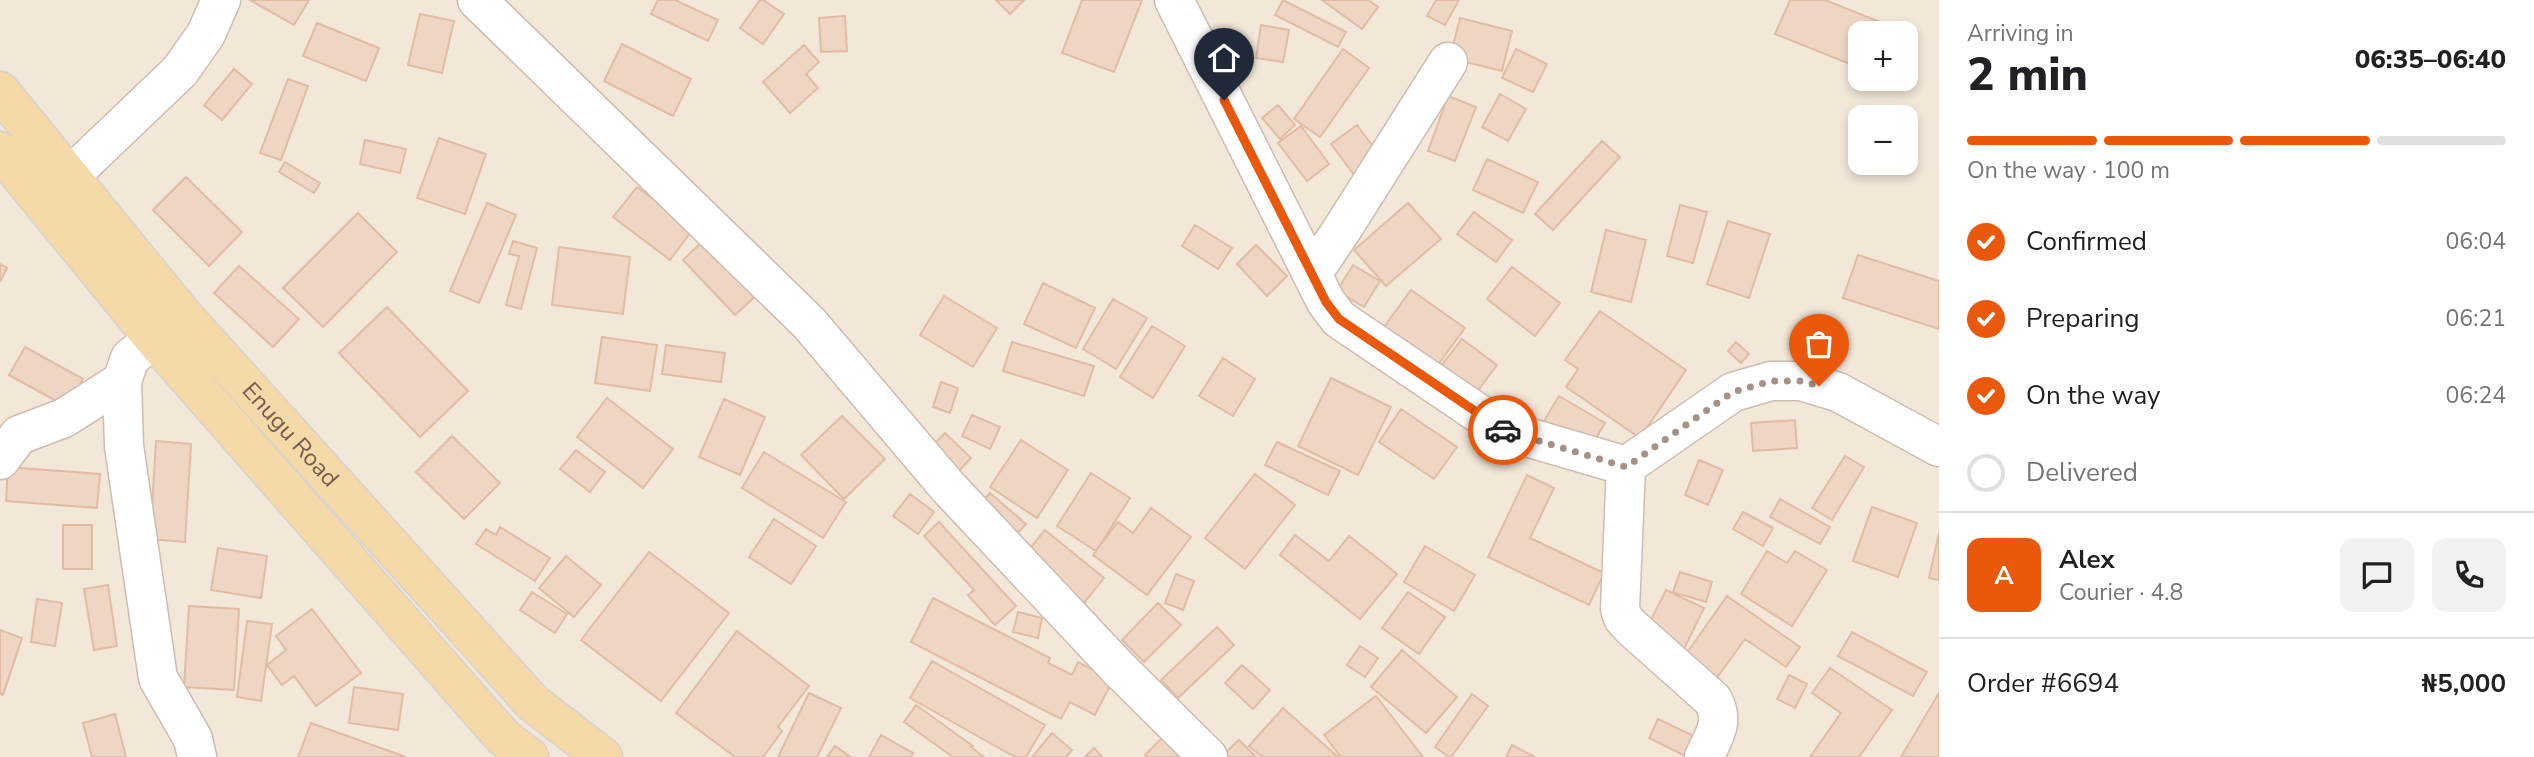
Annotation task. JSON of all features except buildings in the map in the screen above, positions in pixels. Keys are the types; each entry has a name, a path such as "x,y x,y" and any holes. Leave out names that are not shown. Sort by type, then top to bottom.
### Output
{"main road":[{"name":"Enugu Road","path":"0,91 182,314 533,703 603,757"},
{"path":"34,131 0,149 155,339 503,737 529,757"}],"street":[{"path":"69,177 180,72 206,34 221,0"},
{"path":"477,0 809,323 948,487 1118,668 1208,757"},
{"path":"1174,0 1326,302 1339,319 1503,430 1626,467"},
{"path":"1312,274 1448,62"},
{"path":"155,339 130,358 122,381 124,446 158,678 193,739 197,757"},
{"path":"0,460 19,435 64,418 122,381"},
{"path":"1626,467 1733,392 1771,381 1801,381 1838,392 1939,447"},
{"path":"1626,467 1620,609 1623,618 1631,627 1713,700 1719,711 1719,720 1704,757"}],"shaded area":[{"path":"0,0 1939,0 1939,757 0,757"}],"way so far":[{"path":"1503,430 1626,467 1733,392 1771,381 1801,381 1819,386"}],"route":[{"path":"1224,100 1326,302 1339,319 1503,430"}]}
